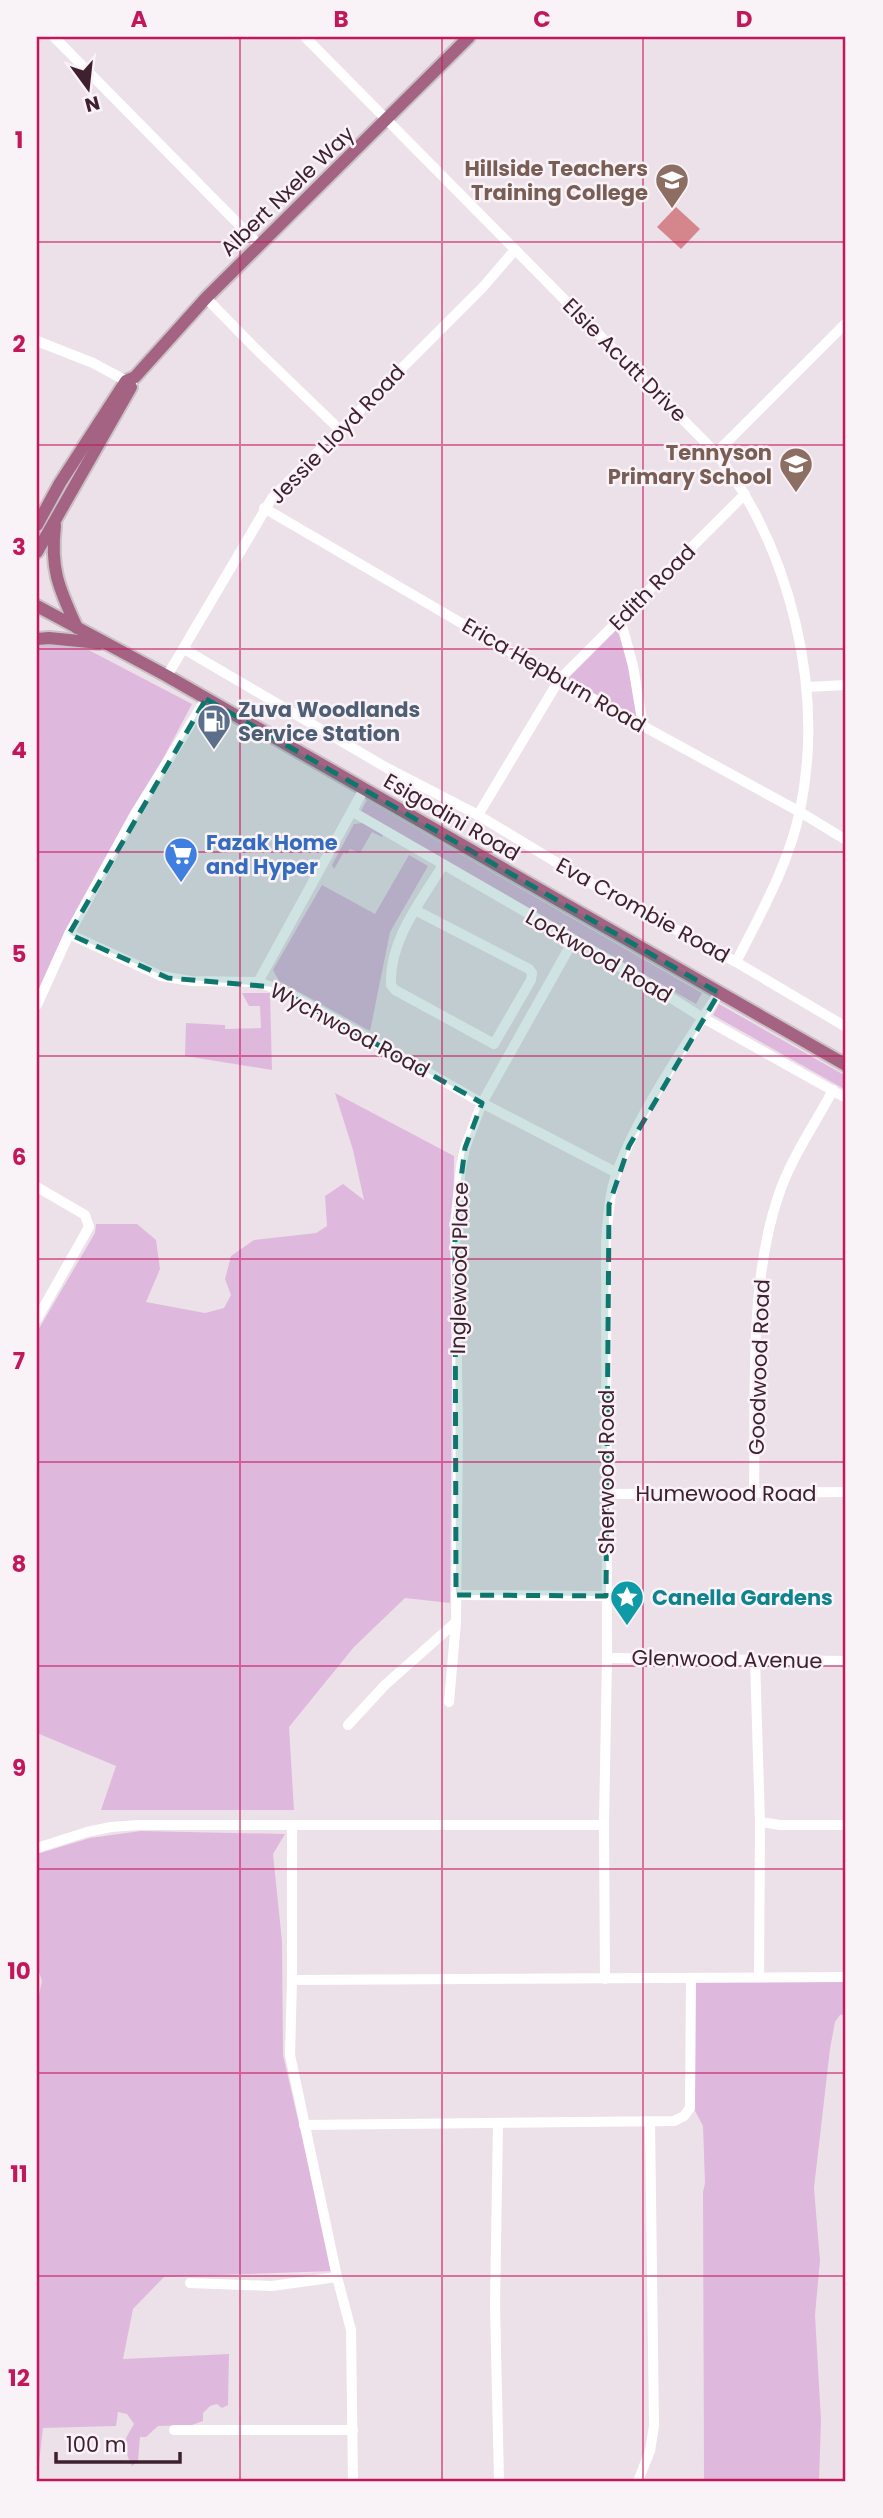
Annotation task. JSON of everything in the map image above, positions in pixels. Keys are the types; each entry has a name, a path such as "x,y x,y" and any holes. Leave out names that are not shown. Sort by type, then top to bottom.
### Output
{"main road":[{"name":"Albert Nxele Way","path":"37,525 60,483 131,381 206,298 469,37"},
{"name":"Albert Nxele Way","path":"37,552 131,381"},
{"path":"56,517 52,550 56,579 77,628"},
{"name":"Esigodini Road","path":"37,606 167,676 846,1065"},
{"path":"37,639 106,644"}],"street":[{"path":"54,37 259,245"},
{"name":"Elsie Acutt Drive","path":"305,37 716,453 734,476 774,552 789,601 808,687 808,761 800,812 789,850 775,887 736,962"},
{"name":"Jessie Lloyd Road","path":"167,676 264,508 339,429 475,295 514,251"},
{"path":"206,298 339,429"},
{"path":"716,453 846,323"},
{"path":"37,341 131,381"},
{"name":"Edith Road","path":"478,815 559,680 745,495"},
{"name":"Erica Hepburn Road","path":"264,508 559,680 846,840"},
{"path":"620,618 643,726"},
{"name":"Eva Crombie Road","path":"184,649 387,768 478,815 592,884 736,962 846,1027"},
{"path":"808,687 846,685"},
{"path":"37,1005 69,934 135,814 205,699"},
{"path":"258,982 364,789"},
{"name":"Lockwood Road","path":"353,812 636,976 703,1018 846,1098"},
{"path":"415,910 532,973 531,980 494,1044 395,990 391,985 397,942 415,910 443,865"},
{"name":"Wychwood Road","path":"69,934 168,978 258,982 292,995 482,1103 617,1173"},
{"name":"Inglewood Place","path":"449,1702 456,1622 458,1432 455,1225 465,1148 482,1103 573,941"},
{"name":"Sherwood Road","path":"605,1979 606,1242 609,1205 617,1173 654,1099 719,993"},
{"name":"Goodwood Road","path":"754,1492 759,1296 771,1221 785,1178 833,1090"},
{"path":"37,1187 85,1215 89,1227 37,1319"},
{"name":"Humewood Road","path":"607,1494 846,1492"},
{"path":"456,1595 606,1596"},
{"path":"348,1725 385,1685 456,1622"},
{"name":"Glenwood Avenue","path":"607,1658 846,1661"},
{"path":"755,1660 760,1822 759,1977"},
{"path":"760,1822 780,1825 846,1825"},
{"path":"37,1849 87,1832 138,1825 604,1825"},
{"path":"292,1825 290,2055 352,2340 353,2481"},
{"path":"292,1980 846,1977"},
{"path":"304,2125 674,2121 684,2116 690,2108 691,1978"},
{"path":"638,2481 650,2451 654,2426 650,2122"},
{"path":"498,2123 495,2305 499,2481"},
{"path":"190,2283 272,2286 337,2277"},
{"path":"174,2430 353,2430"}],"highlighted area":[{"path":"206,699 719,993 629,1146 609,1205 606,1596 456,1595 455,1225 465,1148 482,1103 274,987 168,978 69,934"}],"shaded area":[{"path":"676,207 700,229 681,249 657,227"},
{"path":"619,623 631,669 639,720 563,680"},
{"path":"49,643 81,646 192,704 37,996 37,645"},
{"path":"367,800 702,993 696,1004 361,811"},
{"path":"364,823 383,834 382,837 372,832 360,853 350,849 347,854 344,852 334,869 332,865 354,824"},
{"path":"409,855 428,866 390,932 370,1031 279,981 273,970 322,885 375,914"},
{"path":"242,993 270,993 272,1070 185,1056 186,1023 225,1025 225,1029 261,1028 260,1006 249,1006"},
{"path":"719,1004 846,1076 846,1090 713,1015"},
{"path":"335,1093 454,1156 450,1603 405,1598 354,1647 289,1727 294,1810 101,1810 116,1766 37,1733 37,1332 95,1233 96,1224 137,1224 156,1240 160,1269 146,1302 205,1313 224,1308 231,1295 225,1279 231,1256 254,1240 316,1233 327,1226 325,1196 343,1184 364,1200 353,1150"},
{"path":"141,1831 285,1834 273,1854 282,1941 283,2055 333,2271 164,2277 133,2309 123,2359 229,2354 228,2405 222,2408 217,2404 210,2406 203,2413 203,2421 192,2425 158,2426 146,2437 140,2437 138,2461 132,2466 125,2445 134,2424 127,2414 118,2412 116,2426 43,2428 37,2481 37,2003 42,1981 37,1966 37,1854 90,1838"},
{"path":"846,1979 846,2014 840,2015 835,2022 830,2049 814,2188 820,2260 815,2315 821,2420 819,2481 704,2481 705,2183 703,2126 693,2107 694,1981"}],"place":[{"name":"Hillside Teachers Training College","path":"672,210"},
{"name":"Tennyson Primary School","path":"796,494"},
{"name":"Zuva Woodlands Service Station","path":"214,751"},
{"name":"Fazak Home and Hyper","path":"181,884"},
{"name":"Canella Gardens","path":"627,1627"}]}
